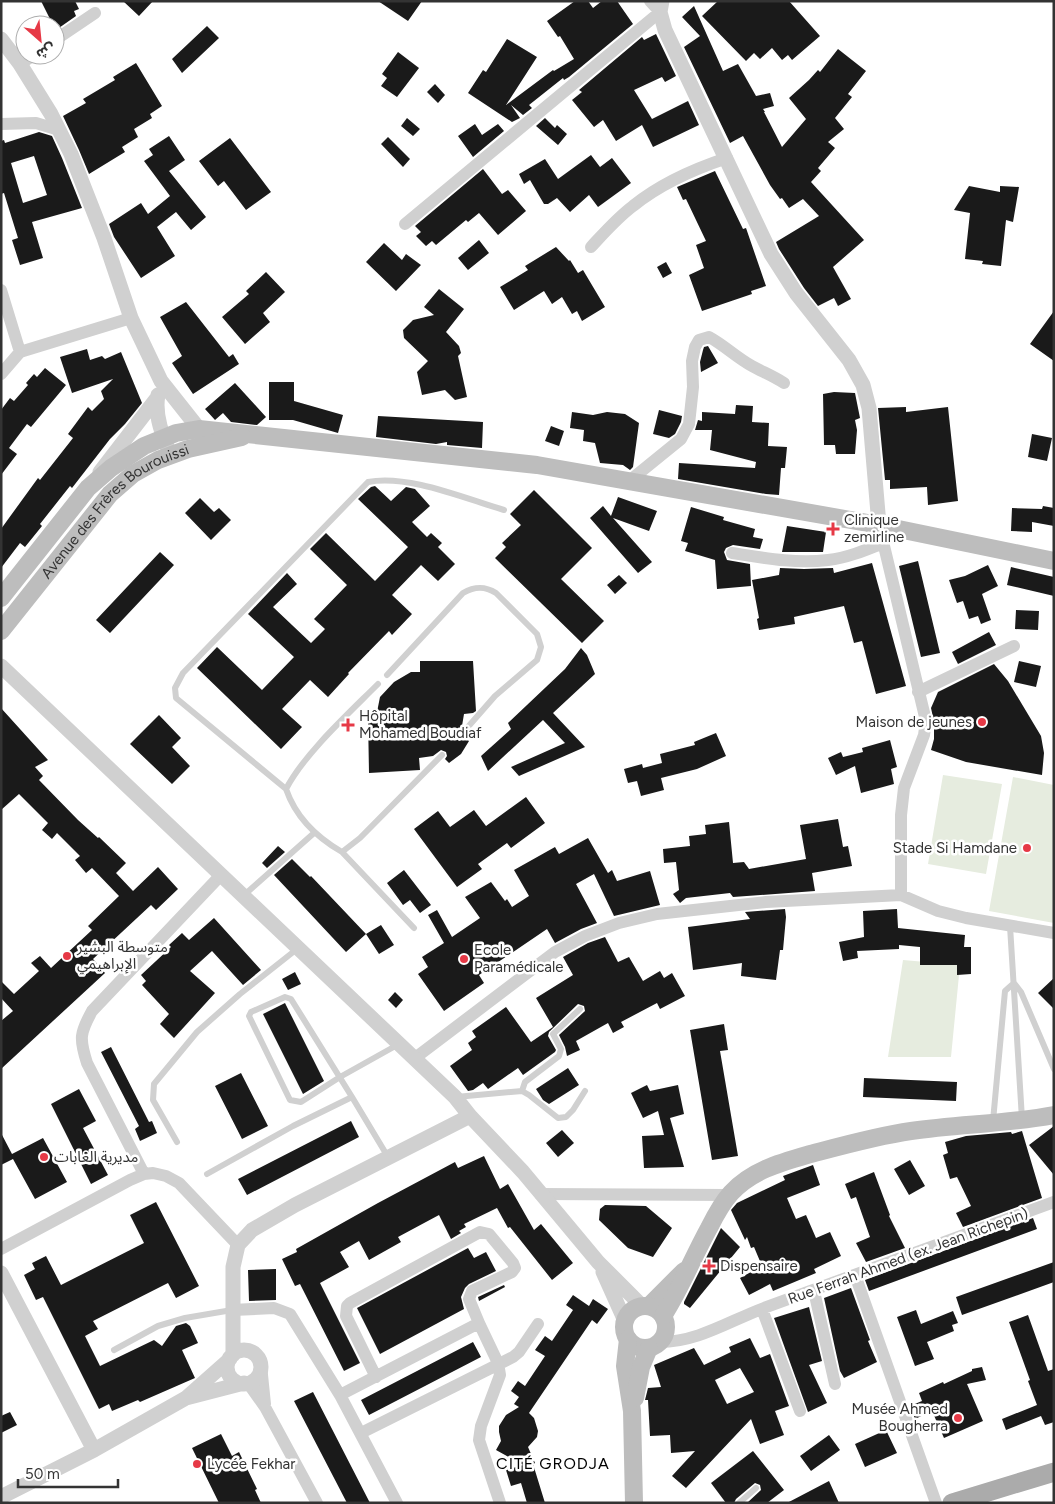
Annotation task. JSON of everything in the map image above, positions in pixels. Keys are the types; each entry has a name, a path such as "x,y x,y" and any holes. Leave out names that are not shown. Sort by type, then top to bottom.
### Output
{"main road":[{"path":"1,598 88,488 111,468 144,446 176,433 201,437 255,434 537,465 879,525 1054,561"},
{"name":"Avenue des Frères Bourouissi","path":"1,631 110,494 133,474 158,460 171,456 201,437"},
{"path":"654,1345 637,1346 628,1339 625,1333 625,1321 632,1311 651,1309 668,1286 688,1267 718,1211 729,1195 745,1180 763,1169 832,1148 910,1131 1054,1115"},
{"path":"632,1411 638,1378 654,1345 666,1332 666,1326 651,1309"},
{"path":"628,1339 625,1366 632,1411 634,1503"},
{"path":"952,1503 1054,1472"}],"street":[{"path":"405,224 598,62 657,5 665,30 771,254 796,294 849,360 863,385 869,408 879,525 926,721 924,735 904,788 901,815 901,894"},
{"path":"65,33 95,13"},
{"path":"1,39 15,57"},
{"path":"21,65 71,154 104,238 131,318 161,381 201,437"},
{"path":"1,124 36,123 59,130"},
{"path":"590,247 631,207 652,191 708,164 727,158"},
{"path":"1,290 20,352"},
{"path":"1,374 20,352 131,318"},
{"path":"628,482 681,439 689,424 693,386 692,361 695,347 699,340 709,337 717,341 752,366 769,373 784,383"},
{"path":"161,381 157,398 159,419 163,438 171,456"},
{"path":"88,488 157,398"},
{"path":"732,554 787,561 829,560 862,552 883,543"},
{"path":"918,692 1014,646"},
{"path":"1,666 455,1097 470,1116 523,1172 598,1262 651,1309"},
{"path":"144,1174 87,1063 81,1046 82,1029 92,1011 221,875"},
{"path":"415,1058 555,952 585,936 619,923 657,914 766,902 901,894 938,911 1054,934"},
{"path":"317,1503 265,1407 246,1383 233,1379 227,1367 231,1357 233,1267 238,1245 252,1230 266,1222 470,1116"},
{"path":"1,1249 144,1174 153,1173 166,1176 179,1183 238,1245"},
{"path":"540,1194 729,1195"},
{"name":"Rue Ferrah Ahmed (ex. Jean Richepin)","path":"654,1345 699,1336 762,1309 1054,1202"},
{"path":"376,1377 346,1316 347,1306 480,1232 489,1234 515,1268 512,1272 472,1291 469,1299 498,1363 500,1375 481,1426 479,1440 500,1503"},
{"path":"598,1262 613,1291 625,1321"},
{"path":"1,1273 94,1450"},
{"path":"855,1276 936,1503"},
{"path":"814,1291 835,1384"},
{"path":"233,1315 274,1308 290,1314 340,1395 398,1503"},
{"path":"762,1309 800,1412"},
{"path":"233,1315 258,1359 265,1407"},
{"path":"340,1395 479,1323"},
{"path":"361,1433 513,1357 520,1352 538,1324"},
{"path":"1,1497 94,1450 186,1398 231,1357 244,1350 258,1359"},
{"path":"186,1398 246,1383 258,1377 258,1359"}],"lane":[{"path":"414,928 342,852 314,833 292,806 286,789 176,698 175,688 183,673 368,482 392,481 417,484 504,510"},
{"path":"387,675 464,593 476,587 490,589 496,593 537,634 540,640 540,654 532,665 495,696 460,736"},
{"path":"286,789 294,773 339,723 378,684"},
{"path":"342,852 360,838 442,755"},
{"path":"243,896 314,833"},
{"path":"1010,926 1022,1120"},
{"path":"177,1142 153,1100 154,1084 197,1032 240,994 298,948"},
{"path":"1014,984 1021,992 1054,1069"},
{"path":"993,1123 1005,991 1014,984"},
{"path":"388,1158 340,1077 291,999 285,997 251,1012 249,1016 290,1100 301,1102 340,1077 400,1044"},
{"path":"522,1091 525,1082 559,1056 561,1049 553,1034 580,1009"},
{"path":"455,1097 522,1091 558,1118 566,1117 573,1110 585,1091"},
{"path":"207,1174 301,1122 352,1097"},
{"path":"114,1350 158,1326 185,1318 233,1315"},
{"path":"739,1503 756,1488"}],"shaded area":[{"path":"943,775 1002,784 986,874 928,864"},
{"name":"Stade Si Hamdane","path":"1013,777 1054,785 1054,923 989,911"},
{"path":"903,960 960,965 951,1057 888,1057"}],"building":[{"path":"41,1 75,1 79,9 74,11 76,16 65,24 65,15 48,15"},
{"path":"123,1 153,1 139,16"},
{"path":"378,1 422,1 408,21"},
{"path":"575,1 588,1 593,8 602,1 617,1 633,24 569,77 564,80 563,78 529,105 532,108 523,115 511,105 520,118 512,122 468,93 483,70 486,72 507,39 537,57 506,105 553,70 574,59 560,36 558,37 547,21"},
{"path":"718,1 789,1 820,36 792,60 788,55 782,60 772,48 760,59 754,53 746,61 702,16"},
{"path":"694,6 723,71 738,64 756,96 770,93 774,106 763,109 782,147 806,119 789,98 818,70 820,72 838,49 866,71 848,94 852,97 835,118 844,129 828,142 835,148 818,168 821,171 811,182 864,240 833,267 851,299 838,306 834,298 818,306 779,249 776,242 819,216 803,199 789,208 782,198 780,199 770,185 743,136 730,143 684,47 700,36 682,17"},
{"path":"207,26 219,38 182,73 172,59"},
{"path":"656,34 676,76 665,82 662,77 634,90 652,119 688,101 699,125 653,147 642,125 616,141 603,120 594,127 572,100 582,92 579,90 642,37 644,40"},
{"path":"398,52 419,68 397,97 381,86 387,78 382,74"},
{"path":"136,63 162,106 150,114 152,118 134,129 138,137 122,147 125,152 89,174 63,116 86,103 83,99 115,80 113,77"},
{"path":"435,84 445,95 438,103 427,92"},
{"path":"407,118 420,129 413,136 401,126"},
{"path":"545,118 555,128 557,125 567,134 558,145 536,126"},
{"path":"475,124 482,135 498,124 504,131 473,157 458,136"},
{"path":"39,132 52,136 82,208 32,222 43,258 20,265 12,240 18,238 4,193 1,194 1,141 4,140 5,143","holes":["34,156 47,195 23,203 11,163"]},
{"path":"169,136 185,160 169,171 206,217 191,230 176,212 157,227 175,256 141,278 114,237 109,224 141,203 148,214 170,196 144,161 153,155 149,149"},
{"path":"388,137 410,159 403,167 381,144"},
{"path":"230,138 271,192 246,210 224,181 218,186 199,161"},
{"path":"591,155 600,167 612,158 631,183 598,207 589,195 570,212 557,198 548,204 544,204 530,180 524,184 519,174 545,159 558,179"},
{"path":"483,169 502,194 508,190 526,211 498,235 479,213 468,222 466,220 436,245 432,241 426,246 416,236 421,232 415,226"},
{"path":"715,171 743,229 746,228 766,286 751,291 752,294 702,311 689,275 704,268 696,245 706,241 686,199 683,200 677,187"},
{"path":"969,186 1000,192 1000,186 1019,187 1013,222 1006,220 1001,266 982,264 983,261 965,259 970,213 954,210"},
{"path":"479,240 489,253 468,270 458,258"},
{"path":"384,243 402,260 406,254 421,265 396,291 366,262"},
{"path":"556,247 570,260 578,273 583,270 605,307 582,321 577,311 572,314 562,297 552,304 544,291 514,310 500,287 528,270 525,266"},
{"path":"666,262 672,273 663,278 657,267"},
{"path":"266,272 285,292 263,313 270,322 245,344 222,317 249,294 246,291"},
{"path":"439,289 464,309 446,332 459,346 461,353 458,356 467,397 455,400 445,390 422,395 417,372 428,361 404,338 403,330 413,320 434,315 424,307"},
{"path":"186,302 229,357 233,354 239,364 193,394 172,363 182,356 160,317"},
{"path":"1054,311 1054,361 1030,344"},
{"path":"708,346 718,363 701,372 700,362 703,350 704,347"},
{"path":"87,349 90,360 102,356 105,359 121,352 142,403 110,439 72,488 70,486 40,524 42,526 25,547 20,543 1,568 1,529 38,478 40,480 73,438 68,434 88,407 92,411 104,399 101,391 113,379 72,393 60,357"},
{"path":"45,368 66,385 31,427 27,424 9,448 17,454 1,475 1,410 10,398 14,401 28,385 26,383 34,374 37,377"},
{"path":"269,382 294,382 294,401 343,415 338,433 293,420 269,420"},
{"path":"235,383 266,417 257,425 231,422 223,413 215,420 205,409"},
{"path":"834,392 855,393 860,418 855,420 857,430 855,454 836,454 835,445 824,445 823,394"},
{"path":"736,405 753,406 752,422 769,423 768,446 787,447 785,468 781,468 779,495 678,479 679,463 755,468 756,462 710,450 712,430 695,430 698,420 702,421 702,412 735,414"},
{"path":"906,407 906,412 948,407 958,501 928,505 927,487 890,489 890,480 885,480 878,408"},
{"path":"659,410 682,416 675,434 669,438 653,434"},
{"path":"572,412 593,415 607,412 625,414 639,423 633,467 630,470 623,465 600,463 595,443 583,441 584,430 570,428"},
{"path":"378,416 483,422 482,448 447,445 447,442 436,444 376,437"},
{"path":"551,426 564,431 559,446 545,441"},
{"path":"1032,434 1052,438 1047,461 1028,457"},
{"path":"375,486 391,501 406,487 415,489 430,506 412,522 427,537 431,533 442,543 438,547 455,564 438,581 421,565 392,595 412,614 392,635 389,631 348,673 328,697 310,680 282,709 302,727 281,749 197,668 217,647 262,690 294,657 248,614 287,573 297,584 273,607 311,643 325,629 314,619 347,585 310,549 326,533 375,581 408,547 358,499 371,487"},
{"path":"534,490 592,548 561,579 604,621 582,643 495,558 506,547 502,543 521,525 510,514"},
{"path":"618,497 657,511 649,531 613,518 652,562 638,573 590,518 603,506 611,516"},
{"path":"200,498 214,512 219,508 231,520 211,540 185,513"},
{"path":"1043,506 1054,508 1054,526 1032,522 1032,532 1011,531 1012,508 1042,509"},
{"path":"691,507 724,517 723,520 755,529 753,537 763,539 760,549 733,545 726,548 724,552 727,560 750,564 751,586 717,589 715,560 685,551 688,543 681,541"},
{"path":"787,526 826,532 823,552 782,552"},
{"path":"160,552 174,565 110,633 96,620"},
{"path":"918,561 940,653 921,657 899,566"},
{"path":"872,563 906,686 876,694 862,641 854,643 844,606 794,617 795,624 759,630 757,619 759,618 752,580 779,575 780,568 833,568 834,573"},
{"path":"988,565 998,586 982,594 991,620 981,624 978,616 969,619 963,601 957,603 949,580 965,576"},
{"path":"1011,567 1054,577 1054,596 1007,585"},
{"path":"619,575 627,583 615,594 607,585"},
{"path":"1016,610 1039,611 1038,630 1015,629"},
{"path":"989,632 996,645 958,664 952,652"},
{"path":"581,648 587,655 595,674 553,713 585,747 519,776 511,767 565,743 543,720 488,771 481,756 511,729 508,723 565,669"},
{"path":"420,661 473,661 476,711 464,714 462,726 455,736 459,741 465,738 469,741 461,754 449,763 445,759 447,756 446,752 441,750 433,756 419,758 420,770 369,773 368,716 376,717 380,697 394,682 411,672 420,672"},
{"path":"1019,661 1041,666 1036,687 1014,682"},
{"name":"Maison de jeunes","path":"994,664 1008,681 1041,736 1044,753 1042,775 966,762 931,750 934,739 934,722 931,708 938,692"},
{"path":"1,708 48,760 35,767 43,776 39,780 78,820 126,863 116,873 133,891 158,867 178,889 156,910 151,905 93,959 105,973 1,1069 1,1021 13,1011 1,998 1,981 14,994 39,971 31,963 40,956 51,968 92,930 88,926 119,896 92,868 86,873 75,860 80,856 57,833 52,839 42,830 48,823 19,794 1,810"},
{"path":"159,715 181,738 172,747 190,766 172,784 130,744"},
{"path":"716,733 726,756 697,769 661,778 664,790 641,796 637,781 628,783 624,769 642,764 643,768 662,763 660,754 695,745 694,742"},
{"path":"890,740 897,767 891,769 894,784 861,793 855,766 836,775 828,758 841,752 843,757 863,752 862,748"},
{"path":"526,797 545,823 511,848 507,843 478,864 482,869 457,887 414,829 438,811 450,827 474,810 486,826"},
{"path":"838,819 843,847 848,846 852,866 812,873 815,891 733,897 730,893 686,898 680,903 673,894 679,890 676,862 664,863 663,849 690,846 689,836 706,834 705,825 729,822 733,863 744,862 749,869 806,859 800,825"},
{"path":"588,838 608,873 612,870 617,881 650,871 660,905 614,916 594,874 576,884 597,923 555,943 547,929 479,975 484,983 444,1011 418,974 428,967 422,957 444,943 428,915 437,910 452,937 480,918 465,897 491,882 505,901 507,899 512,907 529,896 514,870 555,847 559,854"},
{"path":"278,846 285,852 267,868 262,863"},
{"path":"292,859 311,876 366,934 346,952 274,875"},
{"path":"404,870 431,905 420,913 410,900 403,905 387,883"},
{"path":"785,909 783,950 780,950 776,980 741,976 742,963 693,970 688,927 750,919 745,912"},
{"path":"897,909 898,928 965,935 964,947 971,947 971,974 957,975 957,965 920,965 920,947 899,945 899,949 857,951 858,958 843,961 839,942 864,937 863,911"},
{"path":"214,918 261,970 243,985 212,951 190,971 215,993 174,1038 160,1024 169,1014 142,985 146,981 141,975 171,947 169,945 182,933 189,940"},
{"path":"381,925 394,945 379,954 366,934"},
{"path":"605,937 618,962 629,957 643,981 660,971 664,978 672,973 685,996 660,1009 657,1003 621,1022 624,1027 613,1033 608,1023 576,1041 580,1050 567,1056 559,1035 585,1011 584,1006 578,1004 549,1032 548,1036 556,1050 555,1052 523,1075 518,1068 488,1089 483,1083 468,1091 450,1066 472,1050 468,1043 476,1037 472,1031 506,1007 531,1042 553,1027 536,998 573,975 563,957 588,943"},
{"path":"295,972 301,984 288,990 282,979"},
{"path":"1054,978 1054,1009 1038,993"},
{"path":"395,992 403,1000 396,1008 388,1000"},
{"path":"285,1003 324,1081 303,1094 263,1014"},
{"path":"724,1024 728,1050 720,1051 738,1156 712,1160 690,1030"},
{"path":"111,1047 149,1122 152,1121 157,1133 140,1141 135,1129 139,1126 101,1052"},
{"path":"568,1068 579,1085 549,1104 543,1100 536,1089"},
{"path":"241,1073 268,1126 242,1139 215,1086"},
{"path":"864,1078 957,1082 956,1101 863,1097"},
{"path":"647,1085 650,1091 678,1085 684,1114 670,1118 684,1167 644,1168 642,1136 664,1135 658,1111 643,1118 631,1093"},
{"path":"79,1089 96,1121 83,1128 108,1175 91,1184 51,1104"},
{"path":"351,1121 359,1137 247,1195 238,1179"},
{"path":"1054,1126 1054,1175 1029,1145"},
{"path":"562,1130 574,1143 558,1157 546,1143"},
{"path":"1022,1131 1042,1198 963,1227 956,1213 971,1206 957,1177 950,1179 943,1155 948,1153 945,1142 966,1136 1011,1132 1012,1134"},
{"path":"1,1133 12,1154 43,1138 67,1182 35,1199 13,1159 1,1165"},
{"path":"484,1156 500,1189 508,1184 534,1230 541,1224 573,1263 552,1280 510,1227 508,1228 497,1208 464,1224 466,1227 459,1231 461,1233 451,1239 439,1215 398,1237 401,1242 369,1260 359,1241 340,1252 349,1267 320,1283 360,1363 344,1371 300,1284 295,1286 282,1259 297,1252 296,1249 378,1203 455,1162 458,1168"},
{"path":"910,1160 925,1186 909,1195 894,1169"},
{"path":"813,1165 820,1185 787,1198 796,1219 806,1215 816,1238 830,1232 841,1256 814,1269 816,1273 773,1291 770,1284 749,1295 740,1278 762,1266 754,1247 751,1248 747,1237 745,1240 731,1210 737,1203 785,1180 783,1176"},
{"path":"874,1172 889,1216 905,1248 866,1262 856,1243 870,1237 856,1197 851,1199 845,1184"},
{"path":"156,1202 199,1286 176,1298 168,1283 93,1321 98,1329 85,1336 100,1366 154,1340 162,1346 176,1326 186,1323 190,1326 198,1343 182,1350 195,1378 140,1402 138,1400 112,1411 109,1404 99,1409 43,1297 36,1300 24,1275 35,1269 32,1263 46,1256 61,1285 144,1243 130,1215"},
{"path":"605,1205 646,1206 672,1228 653,1257 628,1248 599,1220 600,1209"},
{"path":"1033,1218 1037,1229 869,1291 865,1280"},
{"name":"Dispensaire","path":"721,1228 740,1247 690,1308 684,1302"},
{"path":"468,1248 474,1258 486,1252 496,1271 469,1284 465,1288 461,1297 464,1309 380,1354 357,1308"},
{"path":"1054,1262 1054,1282 962,1315 956,1297"},
{"path":"276,1269 276,1300 249,1301 248,1270"},
{"path":"504,1285 505,1287 479,1301 478,1297"},
{"path":"851,1288 870,1340 868,1341 877,1362 844,1378 840,1371 824,1298"},
{"path":"573,1295 589,1306 593,1299 608,1309 597,1324 592,1320 529,1413 534,1418 538,1431 537,1437 528,1447 535,1463 533,1464 545,1503 527,1503 521,1483 511,1486 506,1470 523,1465 496,1450 501,1441 499,1426 506,1415 519,1407 514,1404 519,1397 511,1391 518,1381 525,1386 545,1356 535,1350 545,1336 552,1341 573,1310 566,1305"},
{"path":"809,1307 822,1361 809,1365 827,1403 808,1412 774,1318"},
{"path":"916,1310 921,1324 953,1311 958,1323 952,1325 954,1331 927,1342 934,1359 915,1366 897,1317"},
{"path":"1028,1315 1048,1371 1054,1369 1054,1422 1045,1425 1041,1416 1006,1430 1002,1419 1037,1405 1009,1322"},
{"path":"750,1338 760,1358 770,1354 789,1406 775,1411 784,1435 760,1444 751,1419 686,1488 672,1476 695,1451 671,1453 670,1435 650,1436 648,1400 645,1400 648,1388 661,1387 654,1365 694,1348 704,1365 731,1352 729,1347","holes":["740,1368 754,1392 727,1404 715,1380"]},
{"path":"473,1342 481,1357 369,1415 361,1400"},
{"path":"982,1367 986,1380 967,1384 983,1421 944,1438 932,1411 915,1419 910,1406 922,1401 919,1393 943,1382 944,1384 972,1371 972,1369"},
{"path":"313,1392 370,1503 347,1503 294,1401"},
{"path":"10,1412 17,1425 1,1433 1,1416"},
{"path":"886,1430 897,1453 865,1467 855,1444"},
{"path":"221,1434 232,1456 239,1452 257,1489 255,1490 261,1503 219,1503 192,1448"},
{"path":"829,1435 840,1450 811,1471 800,1456"},
{"path":"753,1451 784,1490 767,1503 747,1503 761,1490 760,1485 755,1483 736,1499 734,1503 726,1503 711,1483"},
{"path":"829,1481 839,1503 787,1503"}],"place":[{"name":"Clinique zemirline","path":"833,529"},
{"name":"Maison de jeunes","path":"982,722"},
{"name":"Hôpital Mohamed Boudiaf","path":"348,725"},
{"name":"Stade Si Hamdane","path":"1027,848"},
{"name":"متوسطة البشير الإبراهيمي","path":"67,956"},
{"name":"Ecole Paramédicale","path":"464,959"},
{"name":"مديرية الغابات","path":"44,1157"},
{"name":"Dispensaire","path":"709,1266"},
{"name":"Musée Ahmed Bougherra","path":"958,1418"},
{"name":"Lycée Fekhar","path":"197,1464"}],"district":[{"name":"CITÉ GRODJA","path":"553,1463"}]}
